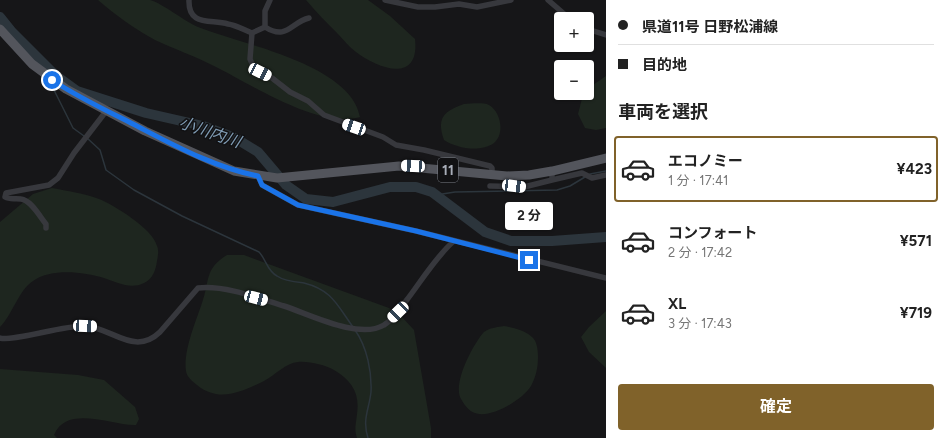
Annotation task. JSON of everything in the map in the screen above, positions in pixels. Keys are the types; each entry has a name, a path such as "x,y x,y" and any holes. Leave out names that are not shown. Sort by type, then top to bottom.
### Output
{"main road":[{"name":"11","path":"0,29 32,64 66,89 199,157 234,172 258,176 290,178 399,166 492,175 552,175 606,158"}],"street":[{"path":"189,0 189,6 192,14 199,20 229,24 252,33 264,27"},
{"path":"264,27 266,11 270,0"},
{"path":"385,0 406,5 435,8 459,4 477,6 511,0"},
{"path":"548,0 562,12"},
{"path":"264,27 273,32 281,32 309,18"},
{"path":"594,31 606,35"},
{"path":"252,33 250,59 253,66 290,92 308,101 324,115 382,137 396,146 424,150 490,166 492,168 492,175"},
{"path":"46,228 46,224 28,201 22,199 8,199 5,197 6,193 49,185 58,178 74,153 107,110"},
{"path":"490,186 524,188 552,175 584,174 592,178 606,175"},
{"path":"258,176 262,185 298,205 606,278"},
{"path":"0,338 77,325 94,326 133,343 144,342 154,338 198,288 204,287 229,291 284,306 342,326 366,330 383,326 398,312 454,241"}],"shaded area":[{"path":"98,0 150,0 198,27 291,58 316,70 337,83 352,99 360,117 343,119 324,117 285,103 207,62 155,40 125,22"},
{"path":"306,0 368,0 390,16 415,39 415,53 411,62 404,67 396,69 386,67 365,58 349,46"},
{"path":"606,76 606,128 596,130 585,128 578,114 582,100 594,100 594,84"},
{"path":"476,103 489,105 493,108 499,118 500,123 500,134 494,143 475,149 461,147 444,140 441,126 444,116 451,109 464,104"},
{"path":"52,188 99,199 114,206 141,225 154,239 158,248 155,270 147,281 134,286 124,285 96,276 77,273 68,272 49,274 33,281 28,285 19,297 5,322 0,327 0,222 33,194"},
{"path":"227,255 244,255 389,308 401,316 414,330 431,428 431,438 357,438 355,429 358,407 356,394 353,388 346,379 334,370 317,364 307,362 294,363 285,367 264,381 247,389 230,394 214,394 193,382 186,371 186,354 188,345 211,271 220,260"},
{"path":"606,311 606,368 589,352 581,337"},
{"path":"504,326 522,331 532,337 535,341 538,357 535,376 527,391 508,406 486,414 479,414 468,409 461,399 459,384 461,374 474,345 484,332"},
{"path":"0,369 78,375 104,380 135,407 139,419 136,425 79,418 69,420 60,426 54,435 57,438 0,438"}],"waterway":[{"name":"小川内川","path":"0,17 12,32 55,75 77,91 146,113 203,126 235,138 258,152 286,185 306,199 333,202 390,187 416,187 432,192 485,232 511,241 552,241 606,237"},
{"path":"54,84 54,90 73,128 84,136"},
{"path":"87,138 100,150 106,170 134,190 182,216 259,252 271,271 280,278 304,283 328,294 338,305 353,327"},
{"path":"590,174 606,171"},
{"path":"436,195 455,192 557,190 570,186 585,177"},
{"path":"355,330 366,352 371,376 371,392 366,420 366,431 368,438"}],"route":[{"path":"52,80 66,89 199,157 234,172 258,176 262,185 298,205 324,209 529,260"}]}
